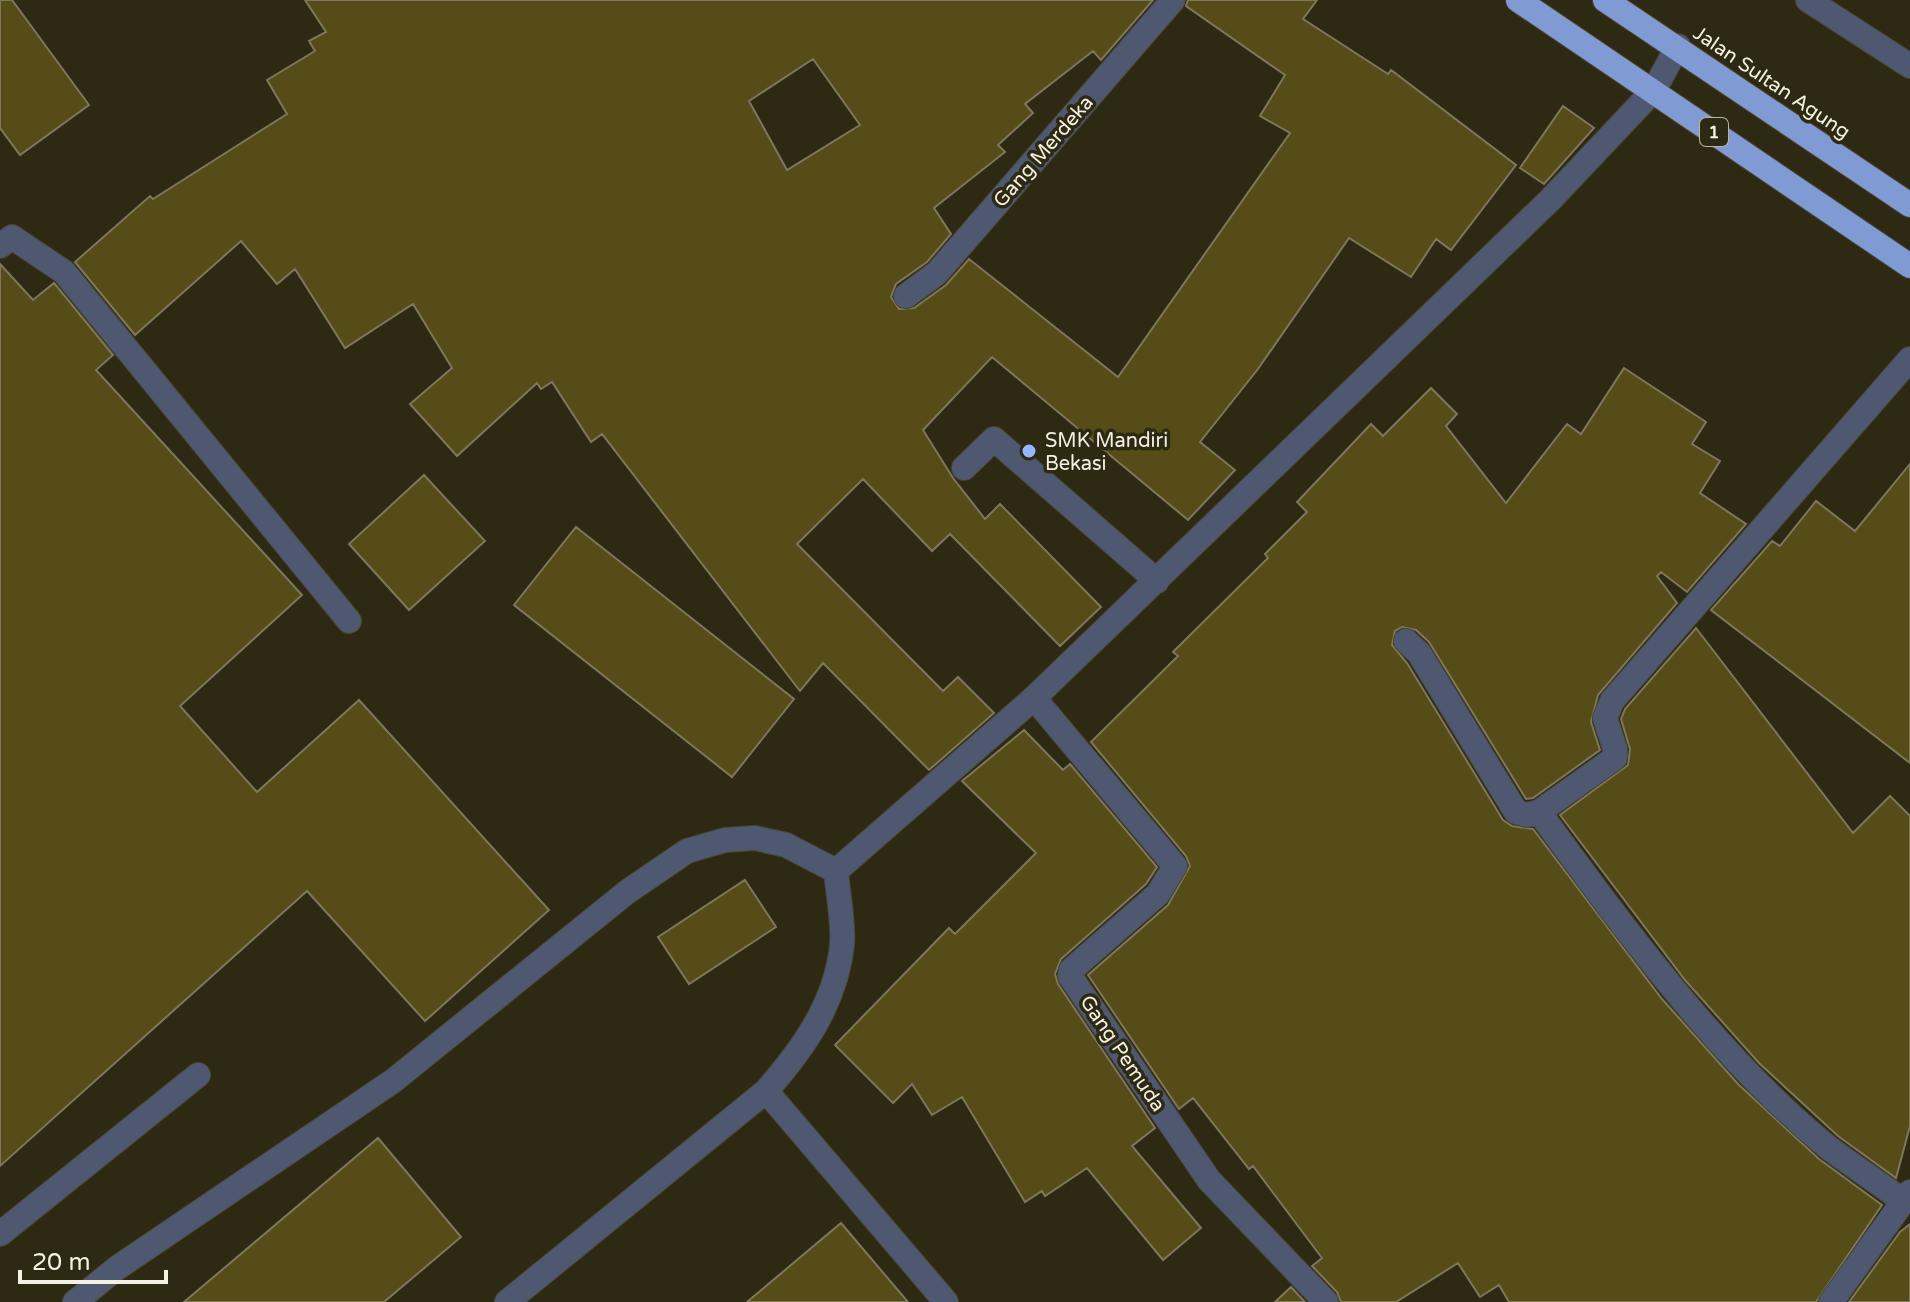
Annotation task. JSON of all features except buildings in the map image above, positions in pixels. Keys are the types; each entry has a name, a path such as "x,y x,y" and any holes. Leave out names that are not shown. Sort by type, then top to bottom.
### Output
{"highway":[{"name":"1","path":"1518,0 1910,266"},
{"name":"Jalan Sultan Agung","path":"1605,0 1678,46 1910,205"}],"street":[{"name":"Gang Merdeka","path":"906,296 937,273 1173,0"},
{"path":"1808,0 1910,66"},
{"path":"836,871 1034,698 1551,199 1654,90 1678,46"},
{"path":"4,235 64,272 349,621"},
{"path":"1406,641 1419,653 1516,812 1527,815 1539,812 1615,758 1605,718 1612,701 1910,359"},
{"path":"964,468 994,439 1157,581"},
{"name":"Gang Pemuda","path":"1034,698 1175,866 1158,894 1071,970 1070,976 1209,1180 1326,1302"},
{"path":"1539,812 1669,979 1753,1076 1828,1147 1907,1197 1831,1302"},
{"path":"75,1302 117,1268 393,1081 627,892 687,851 725,840 755,838 786,845 836,871"},
{"path":"507,1302 766,1091 800,1053 828,1003 842,945 836,871"},
{"path":"0,1234 198,1075"},
{"path":"766,1091 946,1302"}],"place":[{"name":"SMK Mandiri Bekasi","path":"1029,451"}]}
